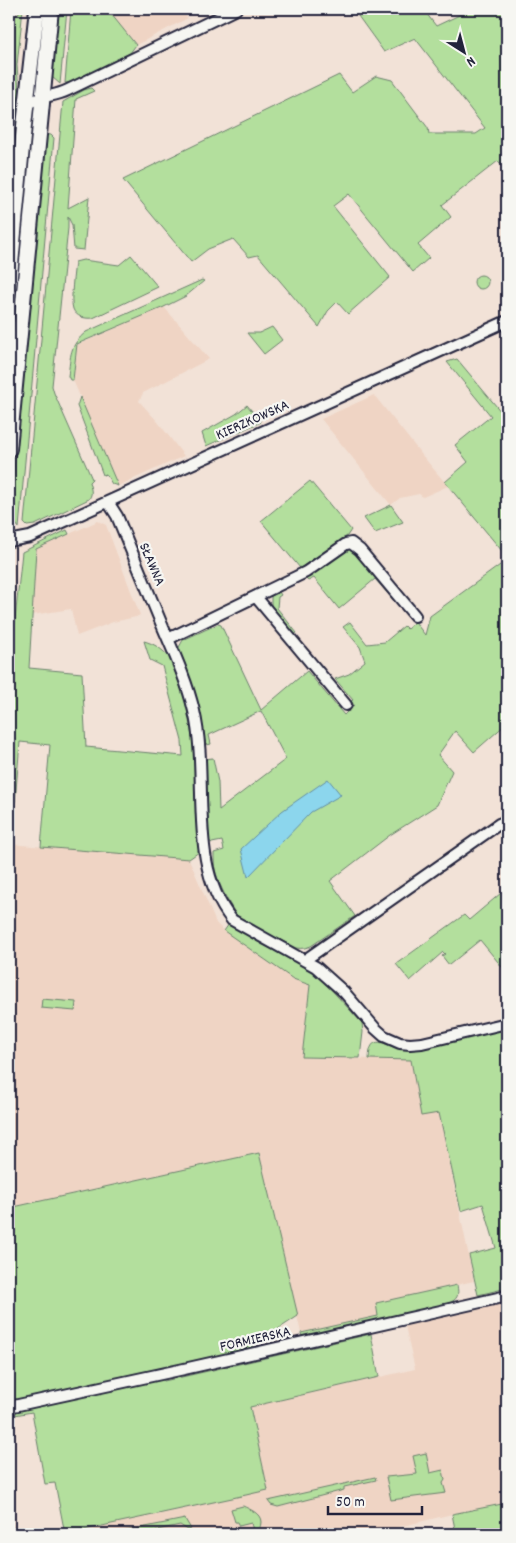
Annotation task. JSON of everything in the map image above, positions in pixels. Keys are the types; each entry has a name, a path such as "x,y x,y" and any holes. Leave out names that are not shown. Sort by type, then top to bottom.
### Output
{"main road":[{"path":"9,286 37,9"},
{"path":"9,449 51,9"}],"street":[{"path":"26,105 42,96 52,96 68,90 236,9"},
{"path":"29,81 34,91 42,96"},
{"name":"KIERZKOWSKA","path":"9,541 30,537 507,321"},
{"name":"SŁAWNA","path":"108,502 117,516 182,673 194,711 199,742 205,858 216,893 232,920 316,966 333,981 375,1028 391,1040 410,1044 422,1043 507,1022"},
{"path":"168,639 313,568 340,548 351,543 360,550 415,616"},
{"path":"256,597 346,705"},
{"path":"305,960 499,824 502,823 507,826"},
{"name":"FORMIERSKA","path":"9,1407 184,1370 507,1296"}],"shaded area":[{"path":"107,9 180,9 188,18 136,45"},
{"path":"164,307 209,359 143,393 139,401 184,456 118,486 73,380 77,345"},
{"path":"374,395 448,486 423,497 419,494 400,498 391,505 321,419"},
{"path":"98,521 106,525 140,615 113,622 77,636 71,609 32,615 36,549"},
{"path":"9,844 189,859 216,923 223,930 293,979 310,985 302,1057 411,1060 421,1116 439,1112 474,1281 376,1303 378,1316 301,1333 259,1153 9,1208"},
{"path":"507,1303 507,1503 370,1534 95,1534 94,1528 245,1495 267,1486 250,1407 415,1369 405,1326"}],"green space":[{"path":"20,9 23,9 17,65 19,91 9,201 9,14 18,15"},
{"path":"57,9 67,9 60,84 52,77 51,71"},
{"path":"71,9 107,9 136,45 130,53 72,82 65,83"},
{"path":"353,9 423,9 436,26 472,9 507,9 507,171 498,161 442,205 451,217 418,245 429,258 413,272 349,194 333,206 390,277 348,314 337,302 328,311 319,327 258,255 249,257 233,239 208,249 191,262 123,180 339,75 352,92 376,76 392,80 428,128 429,134 476,134 485,128 415,38 384,52"},
{"path":"91,88 94,91 76,99 68,208 89,197 84,250 74,249 72,225 68,217 52,386 92,479 89,482 91,493 89,499 35,525 27,526 24,523 63,102"},
{"path":"45,134 51,135 54,138 19,528 10,514"},
{"path":"131,255 158,287 93,318 84,318 76,314 73,309 72,300 75,262 83,260 119,265"},
{"path":"478,275 484,275 488,282 484,289 478,289 474,285 474,279"},
{"path":"202,280 204,281 186,296 77,344 73,380 70,380 68,376 72,351 76,342 86,332"},
{"path":"272,327 282,340 264,354 247,333 259,333"},
{"path":"457,359 507,419 507,557 445,482 468,462 455,445 491,416 447,362"},
{"path":"80,397 118,486 112,484 106,474 103,475 77,406"},
{"path":"247,405 261,422 206,446 202,433 236,414"},
{"path":"310,481 351,530 347,536 300,568 261,521"},
{"path":"391,505 403,522 375,533 364,518"},
{"path":"67,530 69,534 36,549 29,668 82,673 86,747 183,756 182,741 162,666 150,660 144,641 158,647 170,658 185,699 193,742 199,852 189,859 41,847 50,745 20,742 15,802 9,802 9,678 22,552"},
{"path":"348,548 356,551 398,601 395,602 375,579 339,609 314,578 308,581 304,577"},
{"path":"507,560 507,725 474,752 455,731 438,755 452,771 437,805 390,835 330,881 355,916 311,946 302,948 296,948 241,920 225,896 215,869 214,853 224,850 222,841 212,843 209,841 204,759 213,758 218,782 219,810 286,759 261,711 209,735 211,744 207,745 178,649 183,640 218,624 221,625 261,710 307,671 344,715 354,705 351,701 353,700 335,679 349,674 365,661 360,647 343,627 350,622 367,644 385,642 404,626 407,629 415,622 425,635 430,616"},
{"path":"279,592 281,595 278,597 277,608 297,633 294,635 271,607 271,596"},
{"path":"507,888 507,973 480,940 449,965 442,956 445,954 443,952 410,981 396,964 464,915 469,920"},
{"path":"229,924 261,944 298,962 325,983 362,1023 363,1032 360,1058 302,1057 310,985 293,979 224,931"},
{"path":"42,999 76,1002 75,1011 41,1008"},
{"path":"507,1028 507,1288 478,1295 469,1255 496,1248 483,1204 461,1211 439,1113 421,1116 411,1060 369,1059 372,1045 379,1042 404,1049 419,1049"},
{"path":"259,1153 298,1316 248,1349 9,1402 9,1208"},
{"path":"457,1285 457,1296 449,1303 302,1338 301,1333 378,1316 376,1303"},
{"path":"371,1334 379,1377 250,1407 268,1490 246,1495 65,1534 55,1483 45,1484 32,1412 9,1416 9,1413 163,1379 164,1381"},
{"path":"426,1453 430,1473 443,1470 445,1480 443,1483 446,1493 391,1500 386,1477 417,1474 413,1456"},
{"path":"375,1477 376,1480 344,1487 344,1490 278,1507 271,1505 268,1501"},
{"path":"507,1503 507,1534 456,1534 452,1514"},
{"path":"243,1506 259,1516 261,1522 259,1534 254,1534 251,1523 239,1526 235,1522 231,1509"},
{"path":"185,1519 191,1529 188,1530 180,1525 139,1534 111,1534"}],"water":[{"path":"328,779 341,795 311,812 248,877 241,849 282,811"}]}
